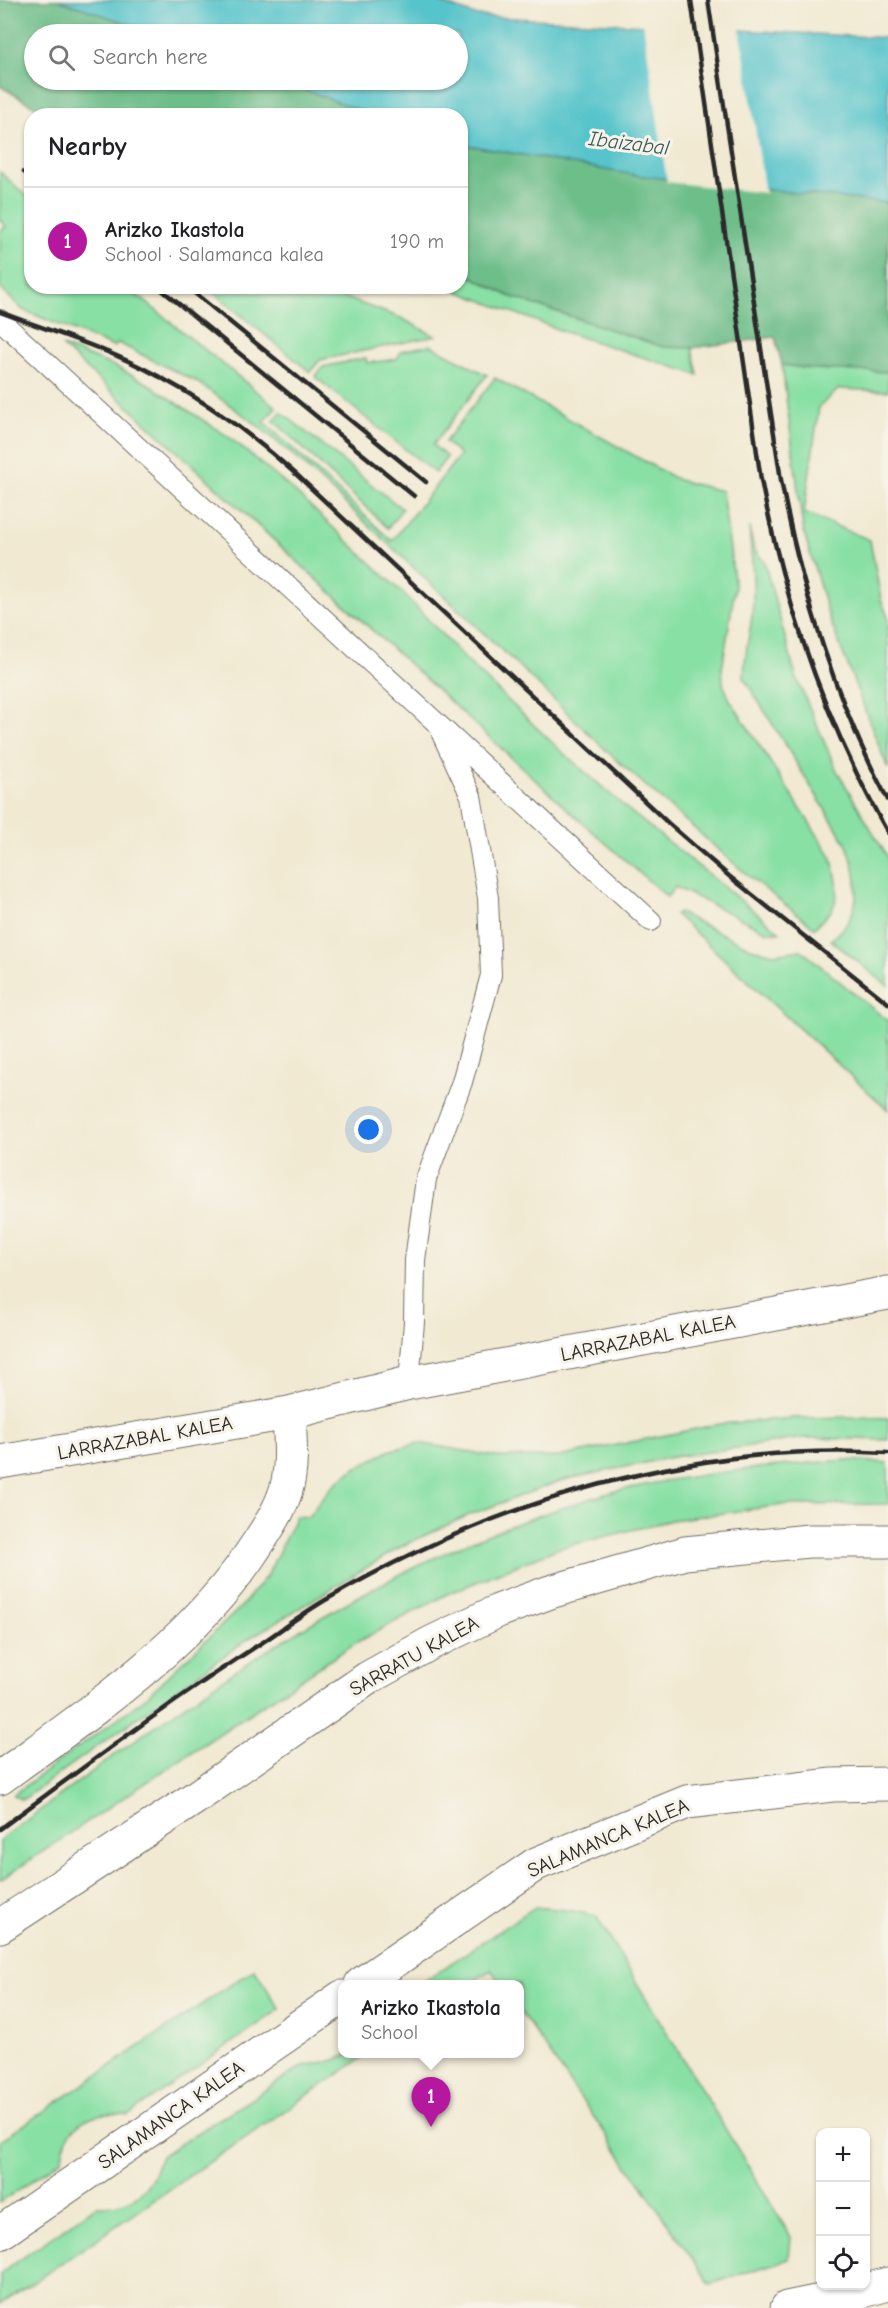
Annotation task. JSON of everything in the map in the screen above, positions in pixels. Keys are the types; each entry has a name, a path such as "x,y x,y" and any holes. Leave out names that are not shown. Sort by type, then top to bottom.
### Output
{"street":[{"name":"LARRAZABAL KALEA","path":"0,1462 289,1413 409,1383 888,1293"},
{"path":"0,1778 125,1686 208,1608 245,1563 276,1516 286,1490 290,1459 289,1413"},
{"name":"SARRATU KALEA","path":"0,1926 192,1800 368,1678 431,1643 498,1611 550,1592 685,1553 809,1542 888,1541"},
{"name":"SALAMANCA KALEA","path":"367,1980 536,1864 687,1802 832,1785 888,1784"},
{"name":"SALAMANCA KALEA","path":"0,2233 338,2000"},
{"path":"787,2308 888,2284"}],"lane":[{"path":"0,320 651,921"},
{"path":"409,1383 414,1322 415,1260 426,1179 462,1082 491,975 488,898 471,796 439,726"}],"green space":[{"path":"0,0 58,0 129,24 24,24 24,90 305,90 354,108 37,108 0,86"},
{"path":"468,145 635,175 888,203 888,372 812,369 782,365 775,337 692,348 663,347 509,296 468,275"},
{"path":"0,172 24,194 24,294 136,294 276,407 264,422 392,541 460,455 445,442 495,378 678,480 722,491 735,587 722,669 723,684 730,700 831,856 836,876 837,896 828,914 815,928 746,874 612,756 302,463 256,424 197,382 118,343 114,347 23,310 0,288 0,231 6,227 0,220"},
{"path":"468,275 509,296 663,347 692,348 698,375 562,331 464,294 468,294"},
{"path":"215,294 334,294 401,318 435,336 320,360 310,372"},
{"path":"430,345 487,375 433,445 447,457 435,473 315,377 323,367 366,358 367,363 397,359 401,351"},
{"path":"62,346 116,367 145,382 229,437 294,491 403,593 468,662 560,750 626,808 780,932 768,932 675,887 667,897 576,817"},
{"path":"782,365 812,369 888,372 888,391 839,389 819,407 804,513 870,540 881,600 888,617 888,769 829,617 803,529"},
{"path":"281,412 402,509 388,528 274,421"},
{"path":"749,527 754,550 764,561 796,677 837,771 888,858 888,986 831,940 842,930 854,908 855,871 847,845 744,678 753,597"},
{"path":"679,913 751,948 773,954 801,950 888,1021 888,1110 675,914"},
{"path":"794,1418 888,1418 888,1440 805,1438 673,1457 563,1480 469,1515 404,1545 248,1639 22,1800 13,1795 143,1700 240,1608 268,1574 296,1516 308,1517 331,1487 354,1469 389,1451 419,1443 498,1457 558,1457 720,1424"},
{"path":"847,1460 888,1463 888,1504 783,1505 672,1520 559,1548 447,1594 357,1642 0,1880 0,1840 131,1743 268,1650 339,1607 411,1569 485,1535 614,1492 705,1475"},
{"path":"535,1907 568,1910 596,1916 791,2237 789,2259 710,2284 524,2017 524,1980 498,1980 491,1970 475,1980 426,1980"},
{"path":"254,1969 280,2009 128,2115 104,2114 83,2121 69,2136 64,2146 62,2159 0,2203 0,2141"},
{"path":"362,2058 0,2305 0,2274 96,2206 121,2203 139,2195 151,2179 161,2156 303,2066"}],"water":[{"name":"Ibaizabal","path":"58,0 433,0 478,16 888,38 888,203 635,175 468,145 468,108 354,108 305,90 468,90 468,24 129,24"}],"pier":[{"path":"643,22 740,28 765,193 667,182"}],"railway":[{"path":"691,0 761,480 771,526 795,617 826,705 865,791 888,833"},
{"path":"708,0 789,522 810,604 836,684 851,723 888,800"},
{"path":"167,294 414,496"},
{"path":"196,294 426,482"},
{"path":"0,312 80,341 139,366 195,397 248,434 297,475 668,823 729,876 888,1003"},
{"path":"0,1829 163,1710 312,1608 393,1563 460,1533 528,1506 598,1485 670,1468 742,1457 815,1452 888,1453"}],"place":[{"name":"Arizko Ikastola","path":"431,2127"}]}
